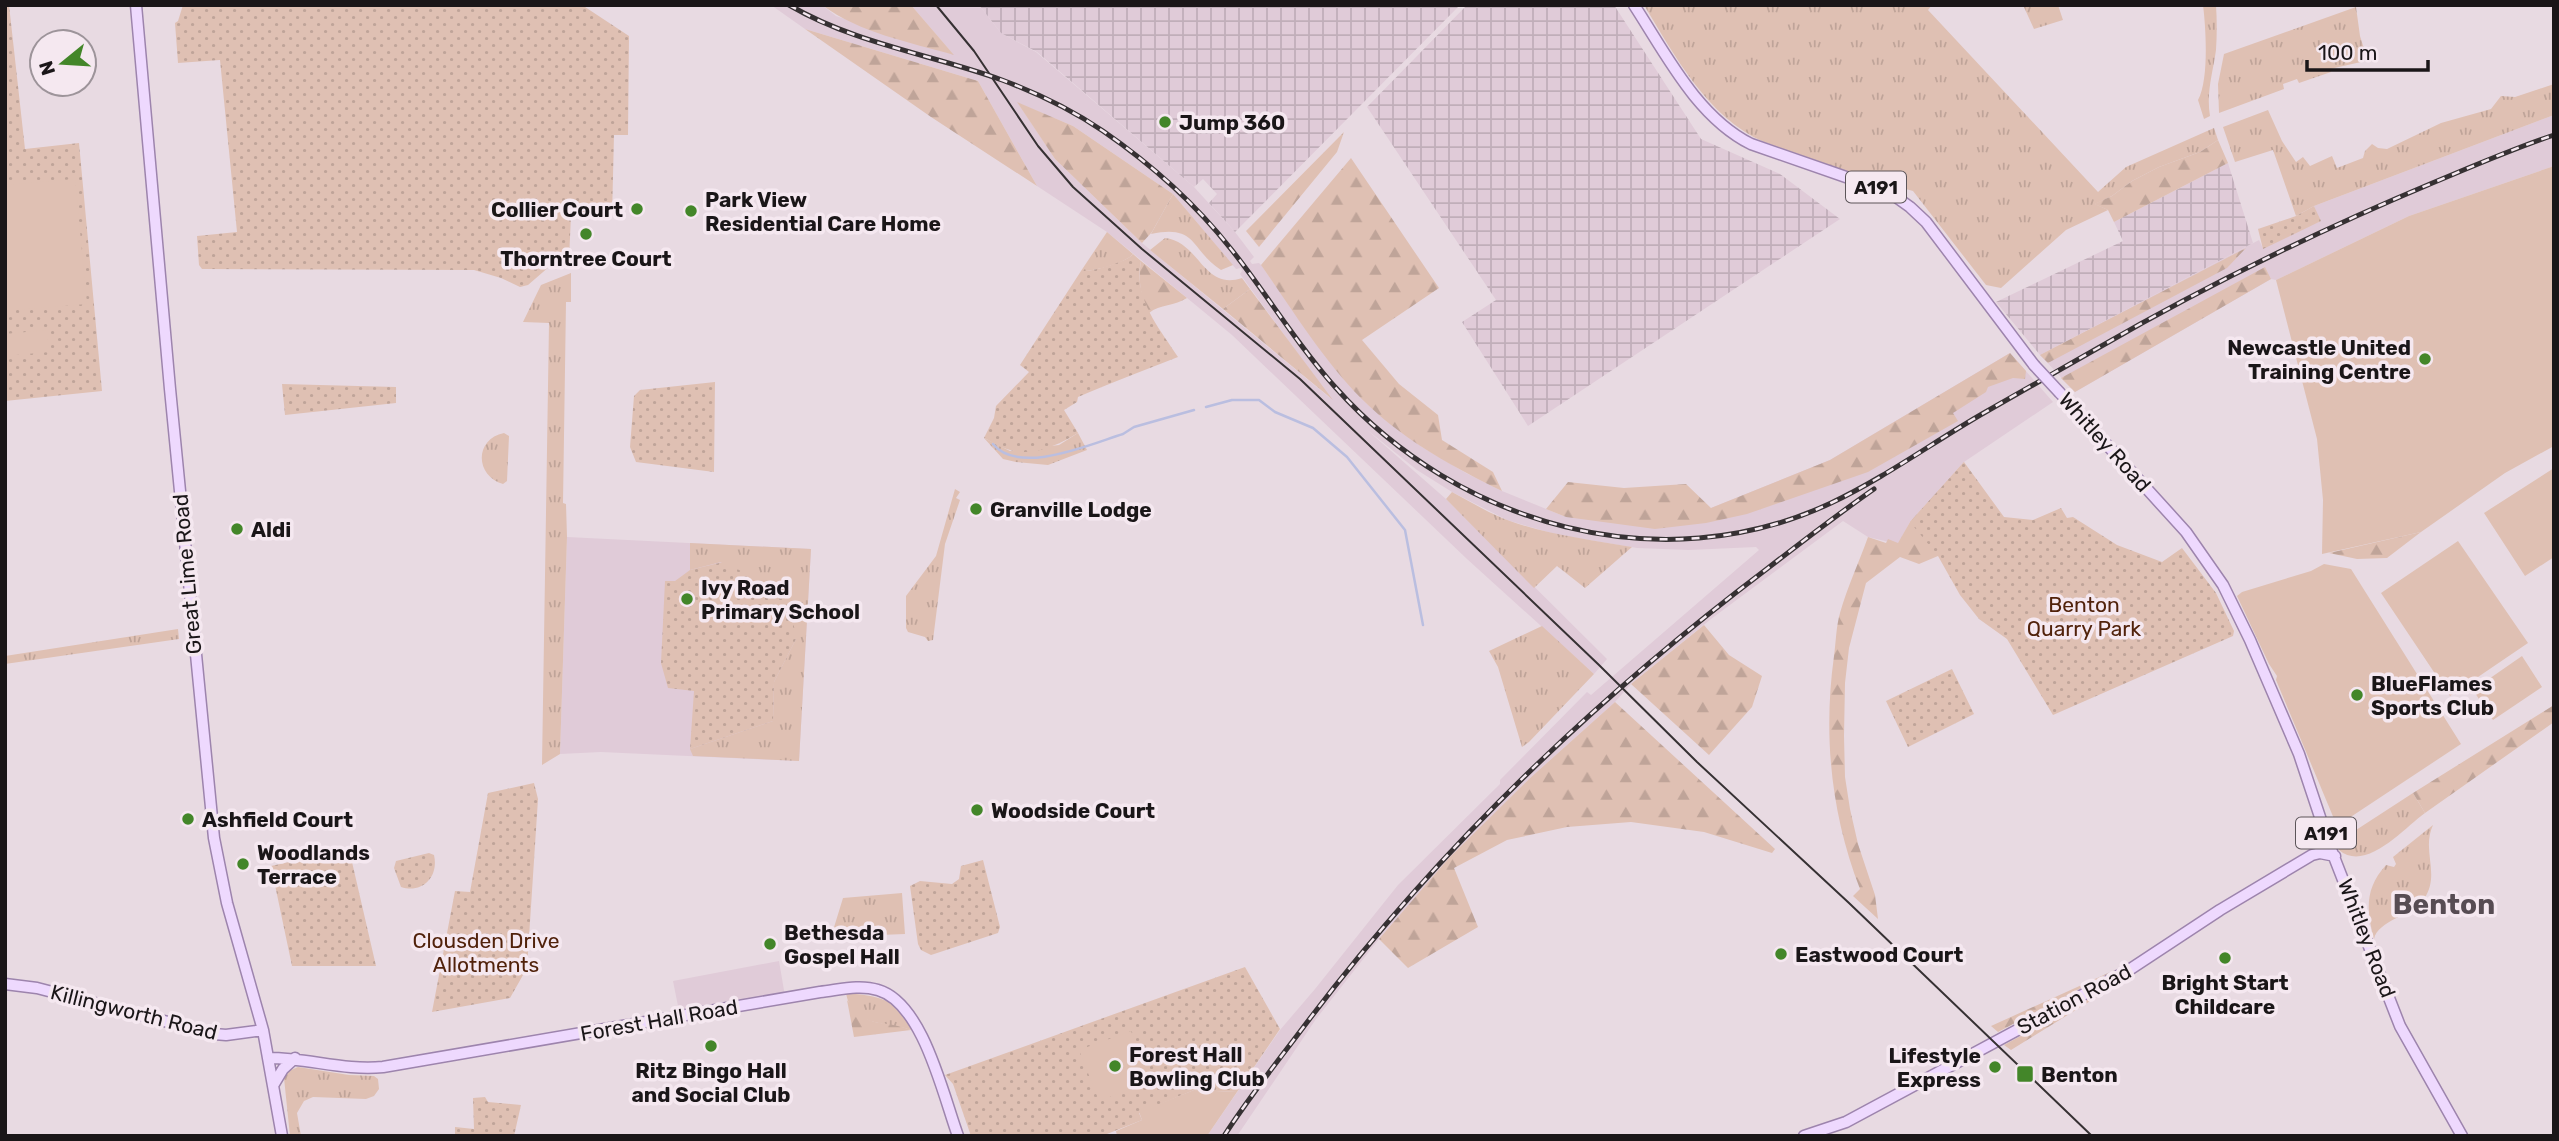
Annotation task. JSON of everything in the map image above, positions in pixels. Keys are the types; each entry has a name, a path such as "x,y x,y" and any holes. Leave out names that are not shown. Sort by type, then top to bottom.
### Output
{"main road":[{"name":"Great Lime Road","path":"136,5 212,827 225,893 263,1030 282,1136"},
{"name":"Whitley Road","path":"1634,5 1698,100 1732,134 1751,144 1889,192 1910,206 1926,222 2034,365 2186,532 2218,575 2250,640 2291,736 2400,1026 2462,1136"},
{"name":"Station Road","path":"1804,1136 1846,1122 2129,970 2220,910 2312,855 2320,853 2335,856"},
{"name":"Killingworth Road","path":"5,984 58,993 207,1033 220,1035 263,1030"},
{"name":"Forest Hall Road","path":"269,1058 358,1068 383,1067 820,992 851,987 869,988 886,992 899,1001 916,1023 958,1136"},
{"path":"239,1033 251,1021 257,1007"},
{"path":"274,1084 283,1069 295,1059"}],"shaded area":[{"path":"771,5 822,5 836,16 953,54 911,5 979,5 1001,33 1036,52 1194,187 1235,232 1254,257 1250,261 1252,264 1261,265 1317,345 1367,404 1422,447 1466,473 1566,517 1711,508 1830,460 2010,353 2053,402 1964,462 1910,522 1898,544 1868,537 1843,521 1711,619 1631,684 1615,702 1529,779 1449,859 1379,939 1316,1019 1237,1136 1207,1136 1280,1030 1398,885 1500,784 1500,780 1587,692 1591,695 1759,550 1756,547 1689,550 1637,548 1558,535 1507,520 1452,492 1417,470 1366,429 1446,499 1607,659 1594,674 1467,559 1232,335 1107,232 1037,186 978,81 805,29","holes":["1018,103 1073,126 1173,194 1236,269 1241,268 1240,274 1330,398 1142,243 1055,159"]},
{"path":"979,5 1460,5 1235,232 1209,203 1217,194 1203,179 1194,187 1037,52 1001,33"},
{"path":"1467,5 1614,5 1701,139 1780,174 1840,219 1528,426 1462,322 1496,300 1367,107"},
{"path":"2554,115 2554,166 2409,216 2276,280 2271,279 2075,392 2040,355 2259,240 2263,248 2320,221 2314,206"},
{"path":"2228,163 2253,243 2040,355 1996,302 2123,241 2114,222"},
{"name":"Ivy Road Primary School","path":"567,537 811,549 799,761 601,752 560,754"},
{"path":"779,961 786,1002 681,1021 673,981"}],"green space":[{"path":"5,5 9,5 25,149 79,143 102,391 5,401"},
{"path":"183,5 582,5 629,36 628,135 614,135 612,217 571,215 569,260 550,266 528,285 520,287 474,270 202,269 199,265 197,236 237,232 220,60 178,63 175,23"},
{"path":"822,5 911,5 954,55 869,30"},
{"path":"1644,5 1932,5 1928,10 2098,192 2126,167 2214,128 2218,140 2200,152 2159,167 2132,181 2112,196 2095,204 2108,210 2066,230 2001,288 1986,285 1913,191 1869,179 1764,142 1726,117 1694,83"},
{"path":"2023,5 2058,5 2063,20 2034,29"},
{"path":"2203,5 2216,5 2217,22 2216,50 2209,91 2210,116 2204,119 2198,100 2205,67"},
{"path":"2356,7 2366,55 2361,62 2330,69 2331,72 2299,83 2297,79 2283,84 2284,89 2219,113 2218,84 2224,54"},
{"path":"805,29 978,81 1037,186 931,117"},
{"path":"2554,84 2554,115 2314,206 2296,216 2273,150 2235,162 2223,127 2268,110 2282,141 2296,162 2303,157 2310,166 2332,156 2337,168 2363,158 2365,151 2372,144 2387,149 2441,123 2491,109 2501,96 2515,97"},
{"path":"1017,102 1073,126 1173,194 1152,232 1142,243 1055,159"},
{"path":"1344,132 1337,152 1259,247 1246,231"},
{"path":"2218,140 2228,163 2114,222 2108,210 2094,204 2159,167 2200,152"},
{"path":"1351,158 1439,288 1362,340 1399,384 1438,415 1442,440 1493,472 1502,491 1432,453 1399,431 1368,405 1324,356 1261,265"},
{"name":"Newcastle United Training Centre","path":"2554,166 2554,446 2505,473 2421,532 2322,554 2323,500 2317,439 2276,280 2409,216"},
{"path":"75,179 87,304 5,311 5,185"},
{"path":"1173,194 1233,265 1221,270 1186,236 1166,232 1151,234"},
{"path":"2314,206 2321,221 2263,249 2258,229 2296,216"},
{"path":"1107,232 1133,254 1108,266 1081,271"},
{"path":"1165,238 1177,241 1218,278 1242,278 1250,289 1223,309 1150,250"},
{"path":"2246,248 2227,268 2048,363 2040,355"},
{"path":"1133,254 1141,261 1141,288 1149,312 1178,357 1078,397 1077,402 1064,410 1078,433 1062,442 1036,451 1018,452 984,438 994,418 996,406 1029,372 1020,365 1081,271 1108,266"},
{"path":"1141,261 1187,298 1149,313 1140,287"},
{"path":"2265,267 2271,279 2075,392 2061,378"},
{"path":"571,273 571,302 566,302 563,503 566,504 567,537 560,754 542,765 549,323 523,322 541,285"},
{"path":"1250,289 1333,400 1223,309"},
{"path":"47,330 49,352 5,356 5,334"},
{"path":"2010,353 2026,371 2025,379 2013,378 1988,387 1986,392 1953,413 1958,421 1868,472 1747,514 1706,523 1655,529 1566,517 1546,509 1568,482 1624,488 1686,484 1711,508 1830,460"},
{"path":"715,382 714,472 636,462 630,447 634,396 640,390"},
{"path":"282,384 396,387 396,403 285,415"},
{"path":"504,433 509,436 507,481 503,484 487,474 482,458 487,442"},
{"path":"1078,433 1087,450 1048,465 1003,459 984,438 1010,451 1059,445"},
{"path":"1964,462 1938,556 1919,564 1900,557 1866,583 1849,648 1845,683 1845,777 1858,844 1875,895 1878,919 1853,896 1860,889 1842,832 1832,774 1829,715 1840,613 1868,537 1886,543 1888,539 1898,543 1910,522"},
{"name":"Benton Quarry Park","path":"1964,462 2004,517 2033,520 2061,508 2067,518 2073,517 2117,545 2162,562 2182,548 2216,593 2234,631 2233,636 2053,715 2007,639 1979,619 1960,595 1938,556 1910,522"},
{"path":"2554,468 2554,557 2525,576 2484,513"},
{"path":"955,489 960,492 956,498 960,500 945,544 933,640 928,641 925,637 908,632 906,628 906,596 936,556"},
{"path":"1452,492 1495,515 1525,526 1570,537 1632,547 1585,588 1557,566 1534,588 1446,499"},
{"path":"2421,532 2387,558 2357,559 2329,553"},
{"path":"2458,541 2528,643 2450,696 2381,593"},
{"path":"690,543 811,549 799,761 693,756 690,749 773,721 774,682 796,639 721,562 690,570"},
{"path":"723,562 789,595 796,639 774,682 773,721 690,749 694,691 668,688 661,663 665,581 675,581 690,570"},
{"name":"BlueFlames Sports Club","path":"2324,564 2351,569 2461,744 2337,826 2276,680 2277,676 2237,596"},
{"path":"1704,625 1729,655 1762,676 1752,707 1709,755 1631,684"},
{"path":"1542,626 1594,674 1522,747 1498,667 1489,651"},
{"path":"178,629 179,639 5,664 5,656"},
{"path":"2522,656 2542,687 2493,720 2473,690"},
{"path":"1952,669 1974,714 1908,747 1886,701"},
{"path":"1615,702 1775,849 1772,853 1704,832 1631,822 1567,827 1507,840 1454,868 1478,927 1408,968 1379,939 1449,858 1529,779"},
{"path":"2554,705 2554,722 2425,813 2413,793"},
{"name":"Clousden Drive Allotments","path":"534,783 538,799 527,968 510,998 432,1012 455,891 470,892 488,793"},
{"path":"2413,793 2425,813 2396,837 2373,852 2361,856 2350,856 2339,850 2336,843"},
{"path":"2433,825 2429,844 2429,890 2419,905 2388,922 2374,939 2369,900 2374,882 2386,865 2394,867 2396,864 2393,857"},
{"path":"349,849 376,966 292,966 271,866"},
{"path":"429,853 434,855 435,863 428,881 416,888 401,887 394,868 396,861"},
{"path":"983,860 1000,927 998,933 931,955 921,950 910,886 920,881 952,884 959,879 961,866"},
{"path":"902,893 905,934 831,937 843,898"},
{"path":"1245,967 1280,1029 1237,1092 1194,1090 1139,1113 1142,1120 1102,1136 971,1136 953,1084 945,1075"},
{"path":"2117,969 1998,1032 1991,1026"},
{"path":"2126,979 2011,1050 2004,1045"},
{"path":"846,993 876,997 894,1005 902,1011 911,1030 863,1018 849,1004"},
{"path":"847,1000 869,1020 911,1030 854,1037"},
{"name":"Forest Hall Bowling Club","path":"1131,1031 1150,1082 1099,1101 1079,1050"},
{"path":"298,1067 374,1076 378,1079 379,1089 374,1096 366,1099 313,1097 304,1101 297,1113 301,1136 290,1136 284,1078 289,1071"},
{"path":"1194,1090 1237,1092 1207,1136 1117,1136 1116,1131 1142,1120 1139,1112"},
{"path":"485,1097 488,1102 521,1105 514,1136 455,1136 455,1127 474,1129 473,1098"}],"waterway":[{"path":"1206,407 1232,400 1259,400 1275,412 1313,428 1347,457 1405,530 1423,625"},
{"path":"993,444 1005,453 1020,457 1056,455 1123,434 1134,427 1194,410"}],"tram line":[{"path":"936,5 974,51 1038,146 1073,187 1142,249 1300,379 1697,762 1849,903 2092,1136"}],"railway":[{"path":"789,5 840,30 1015,85 1054,102 1091,123 1155,170 1202,215 1244,266 1322,372 1385,436 1441,475 1501,506 1566,527 1632,538 1699,538 1766,527 1831,503 1870,483 2025,389 2220,282 2387,202 2554,135"},
{"path":"1224,1136 1243,1107 1356,960 1409,898 1521,780 1580,724 1703,618 1874,489"}],"place":[{"name":"Jump 360","path":"1165,122"},
{"name":"Collier Court","path":"637,209"},
{"name":"Park View Residential Care Home","path":"691,211"},
{"name":"Thorntree Court","path":"586,234"},
{"name":"Newcastle United Training Centre","path":"2425,359"},
{"name":"Granville Lodge","path":"976,509"},
{"name":"Aldi","path":"237,529"},
{"name":"Ivy Road Primary School","path":"687,599"},
{"name":"BlueFlames Sports Club","path":"2357,695"},
{"name":"Woodside Court","path":"977,810"},
{"name":"Ashfield Court","path":"188,819"},
{"name":"Woodlands Terrace","path":"243,864"},
{"name":"Bethesda Gospel Hall","path":"770,944"},
{"name":"Eastwood Court","path":"1781,954"},
{"name":"Bright Start Childcare","path":"2225,958"},
{"name":"Ritz Bingo Hall and Social Club","path":"711,1046"},
{"name":"Forest Hall Bowling Club","path":"1115,1066"},
{"name":"Lifestyle Express","path":"1995,1067"},
{"name":"Benton","path":"2025,1074"}],"district":[{"name":"Benton","path":"2444,904"}]}
